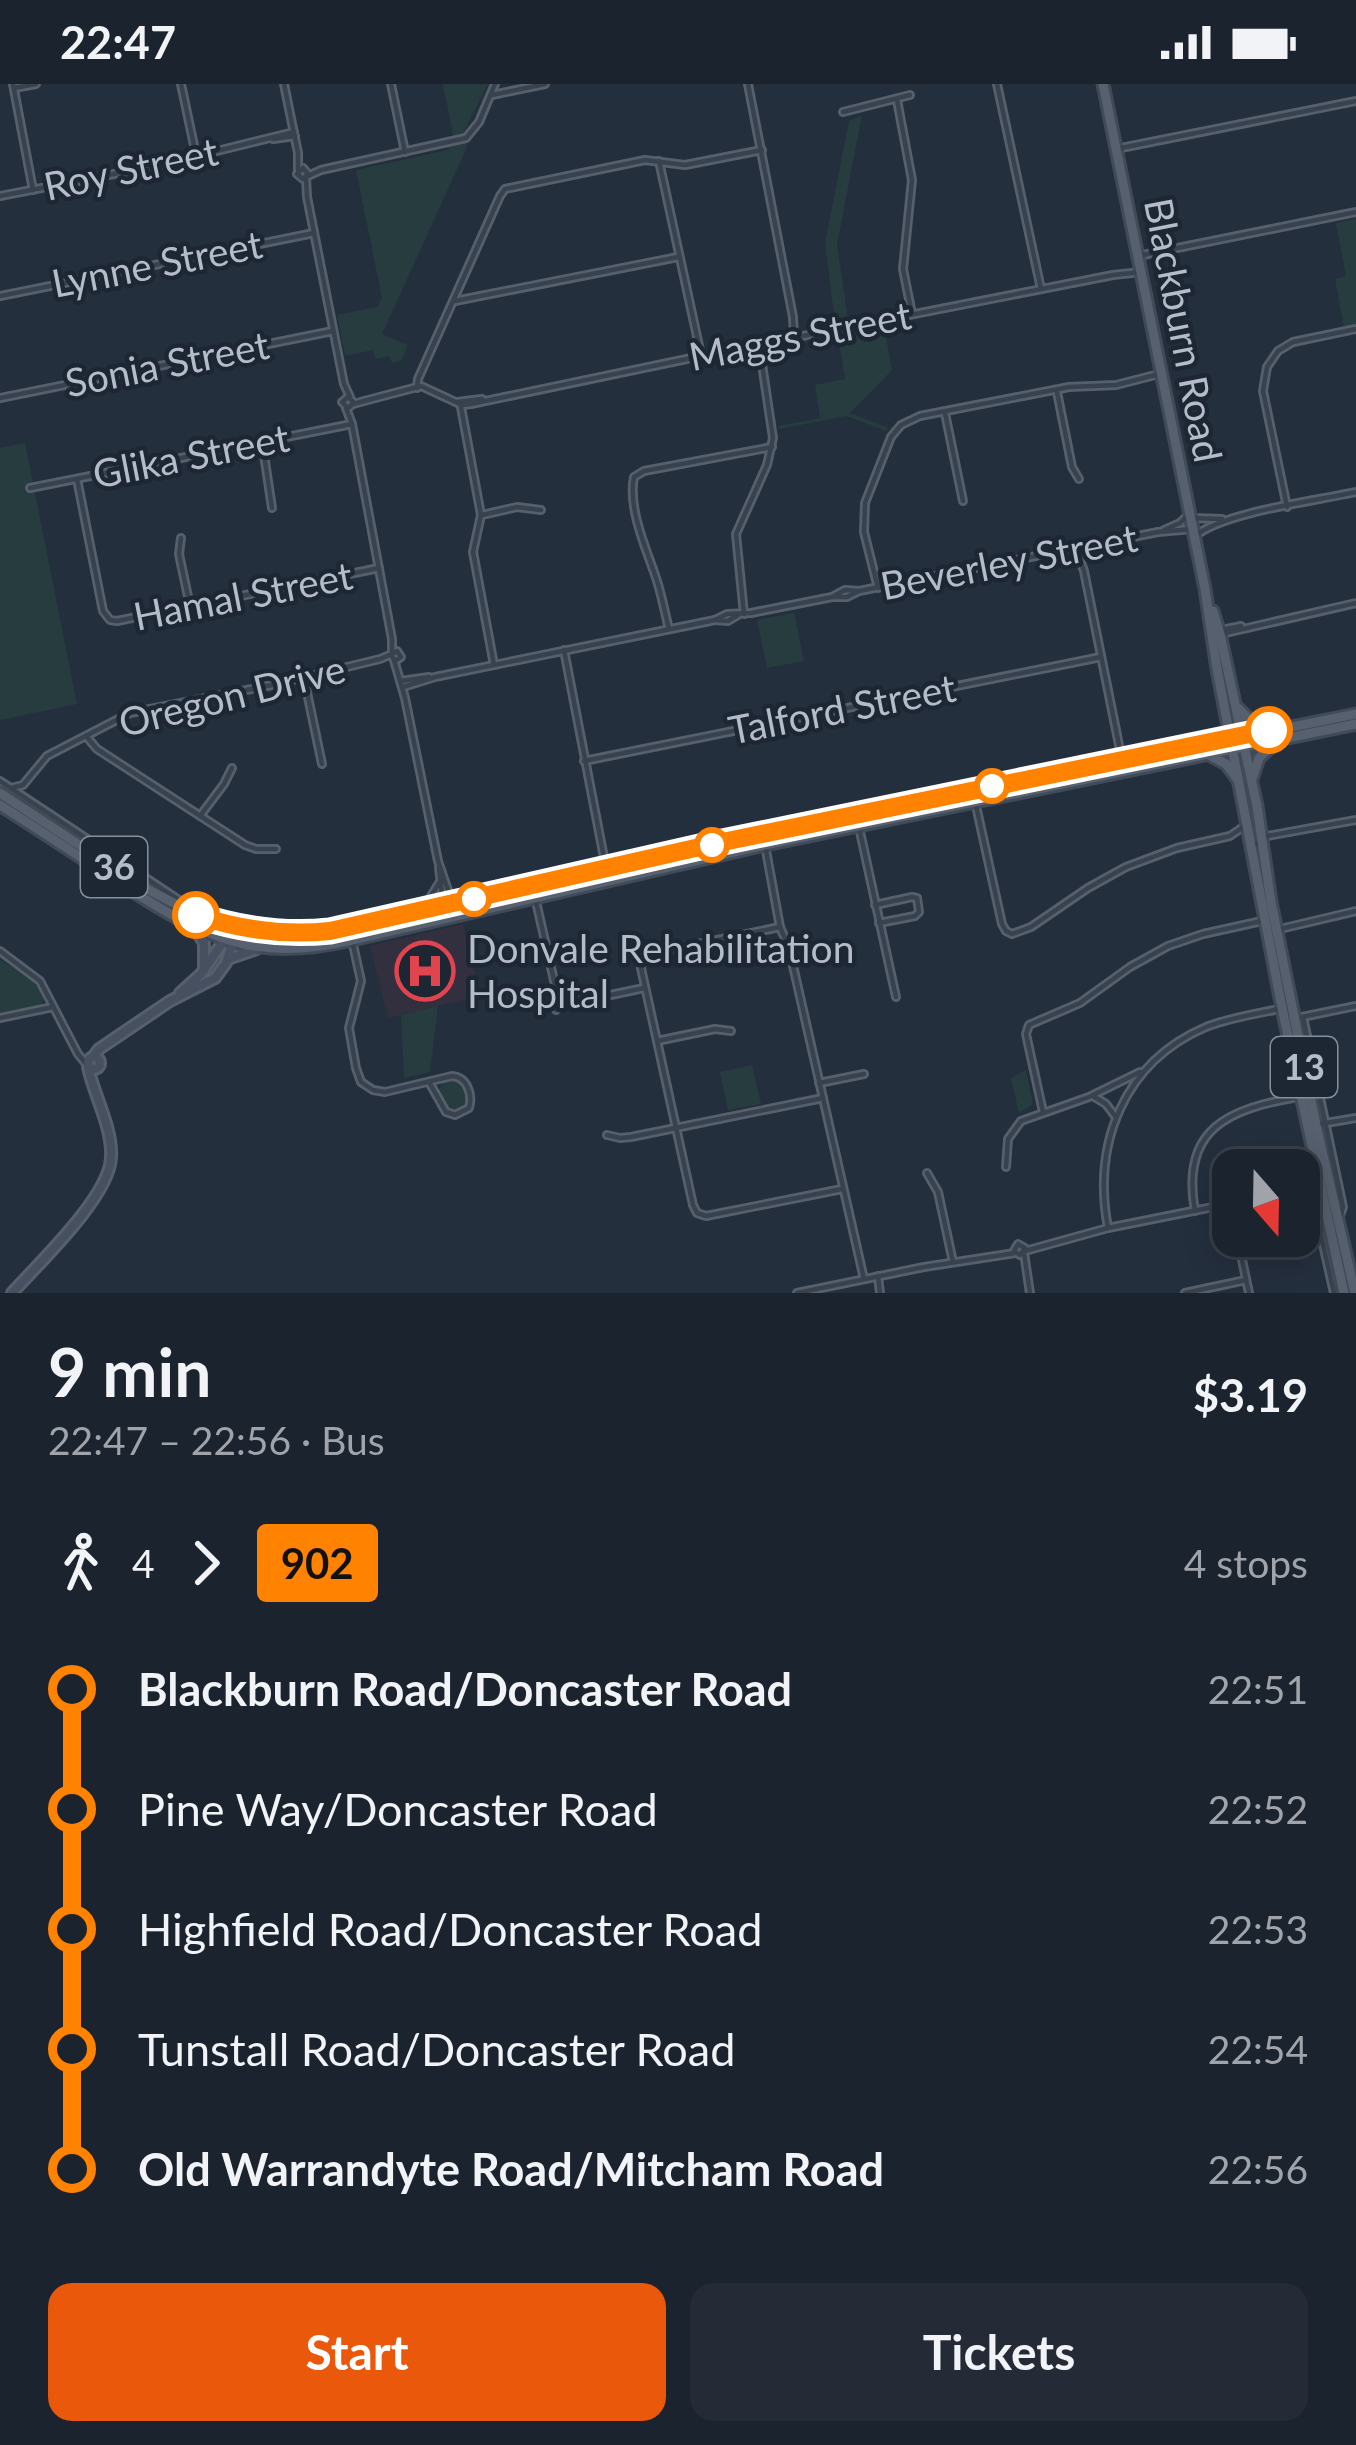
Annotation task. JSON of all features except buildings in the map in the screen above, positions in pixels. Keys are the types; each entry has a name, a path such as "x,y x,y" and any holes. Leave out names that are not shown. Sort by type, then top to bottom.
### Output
{"main road":[{"name":"Blackburn Road","path":"1103,84 1205,589 1234,704 1238,742"},
{"name":"Blackburn Road","path":"1217,632 1305,1095 1316,1125 1324,1204 1344,1293"},
{"path":"1234,704 1269,730"},
{"name":"36","path":"6,790 191,919 278,933 330,931 606,868 858,825 1208,756 1269,730 1356,714"},
{"name":"36","path":"0,805 139,895 229,940 287,948 352,940 1122,760 1285,739 1356,724"},
{"path":"1208,756 1226,764 1246,783 1261,754 1285,739"},
{"name":"Blackburn Road","path":"1246,783 1248,824 1258,844"},
{"path":"191,919 204,943 203,972"},
{"path":"12,1293 87,1208 108,1173 110,1139 95,1095 93,1062 118,1036 203,972 235,927"},
{"path":"278,933 276,941 287,948"},
{"path":"170,1001 211,981 223,969 229,940"},
{"path":"228,959 264,947"},
{"path":"213,958 223,969"},
{"name":"Blackburn Road","path":"1322,1183 1352,1259 1354,1293"}],"street":[{"path":"33,190 14,86 36,84"},
{"path":"181,84 196,156"},
{"path":"284,84 350,402 395,656 451,917"},
{"path":"391,84 405,152"},
{"path":"304,173 466,138 495,84"},
{"path":"492,94 545,84"},
{"path":"748,84 797,337"},
{"path":"997,84 1038,290"},
{"path":"843,112 910,95"},
{"path":"897,100 912,180 904,266 912,314"},
{"path":"1116,149 1356,101"},
{"name":"Roy Street","path":"0,196 294,134"},
{"path":"417,388 505,189 640,161 686,165 761,150"},
{"path":"659,161 698,356"},
{"name":"Maggs Street","path":"460,402 1113,275 1356,212"},
{"name":"Lynne Street","path":"0,296 314,233"},
{"path":"453,298 473,298 678,256"},
{"path":"1287,507 1263,391 1267,367 1278,351 1293,342 1356,329"},
{"name":"Sonia Street","path":"0,398 333,331"},
{"path":"745,614 736,534 772,447 756,345"},
{"path":"875,588 863,526 865,503 888,442 906,422 1057,390 1162,376"},
{"path":"350,402 417,388 429,388 460,402 481,515 474,556 496,664"},
{"path":"1057,390 1072,467 1079,479"},
{"path":"945,411 963,501"},
{"name":"Glika Street","path":"30,488 352,424"},
{"path":"262,441 272,508"},
{"path":"667,630 642,538 634,476 772,447"},
{"name":"Hamal Street","path":"76,479 103,611 116,621 379,568"},
{"name":"Beverley Street","path":"1158,532 1356,492"},
{"path":"481,515 517,508 541,510"},
{"name":"Beverley Street","path":"401,680 435,677 727,614 832,597 845,590 875,588 1192,524 1206,528 1227,519"},
{"path":"181,538 179,554 190,606"},
{"path":"1079,548 1122,760"},
{"path":"1217,632 1356,604"},
{"path":"562,651 606,868"},
{"name":"Oregon Drive","path":"6,790 29,780 47,756 130,713 395,656"},
{"name":"Talford Street","path":"584,761 1101,657"},
{"path":"304,677 322,764"},
{"path":"86,736 97,749 248,847 276,850"},
{"path":"200,816 232,768"},
{"path":"28,799 29,780"},
{"path":"0,781 6,790 28,799 182,900 191,919"},
{"path":"975,801 1002,924 1012,934 1031,928 1126,867 1177,848 1230,836 1248,824"},
{"path":"1230,836 1258,844 1267,836 1356,820"},
{"path":"858,825 896,997"},
{"path":"762,842 862,1279"},
{"path":"439,861 439,883 448,905"},
{"path":"366,924 426,902 439,883"},
{"path":"535,897 561,994"},
{"path":"875,904 915,897 920,905 915,916 879,923"},
{"path":"1043,1112 1026,1033 1030,1024 1080,1003 1168,946 1202,934 1295,924 1356,911"},
{"path":"781,927 646,955 641,964 694,1208 706,1216 842,1189"},
{"path":"352,940 361,981 350,1028 359,1077 368,1088 379,1091 452,1076 460,1078 467,1087 469,1108 459,1114 446,1112 429,1082"},
{"path":"0,951 35,975 75,1047 93,1062"},
{"path":"561,994 601,997 646,988"},
{"path":"556,1010 561,994"},
{"path":"1006,1167 1006,1143 1025,1118 1094,1096 1146,1069 1208,1027 1356,1006"},
{"path":"0,1018 54,1007"},
{"path":"1291,1014 1316,1125 1343,1207 1338,1220"},
{"path":"657,1041 731,1030"},
{"path":"1108,1228 1103,1175 1107,1147 1116,1117 1146,1069"},
{"path":"819,1083 864,1074"},
{"path":"1196,1211 1194,1166 1216,1127 1246,1108 1305,1095"},
{"path":"1094,1096 1116,1117"},
{"path":"607,1135 625,1138 823,1098"},
{"path":"1316,1125 1356,1118"},
{"path":"927,1173 938,1192 953,1262"},
{"path":"1324,1204 1317,1218 1334,1293"},
{"path":"797,1293 1020,1251 1212,1207"},
{"path":"1020,1251 1030,1293"},
{"path":"1241,1257 1249,1293"},
{"path":"876,1276 879,1293"},
{"path":"1185,1293 1246,1280"}],"shaded area":[{"name":"Donvale Rehabilitation Hospital","path":"463,924 480,996 388,1018 370,946"}],"green space":[{"path":"443,84 488,84 464,131 467,147 382,334 408,345 401,361 392,363 389,356 375,359 373,350 345,356 337,315 377,307 382,298 356,170 448,150 453,134"},
{"path":"862,115 837,245 848,319 835,322 825,243 849,121"},
{"path":"1356,219 1356,324 1344,327 1335,279 1346,276 1336,223"},
{"path":"884,327 892,370 850,413 888,428 886,431 847,416 779,429 820,418 815,385 845,379 838,336"},
{"path":"25,443 77,704 0,720 0,448"},
{"path":"794,613 804,661 767,668 757,620"},
{"path":"0,960 31,977 44,996 41,1005 0,1015"},
{"path":"438,1006 430,1072 404,1078 401,1015"},
{"path":"752,1065 761,1104 728,1110 720,1072"},
{"path":"1026,1070 1033,1104 1019,1113 1011,1078"},
{"path":"454,1080 463,1086 466,1100 464,1108 455,1111 445,1106 438,1091 443,1082"}],"bus line":[{"name":"902","path":"196,915 278,933 330,931 713,844 1269,730"}],"place":[{"name":"Donvale Rehabilitation Hospital","path":"425,971"}]}
